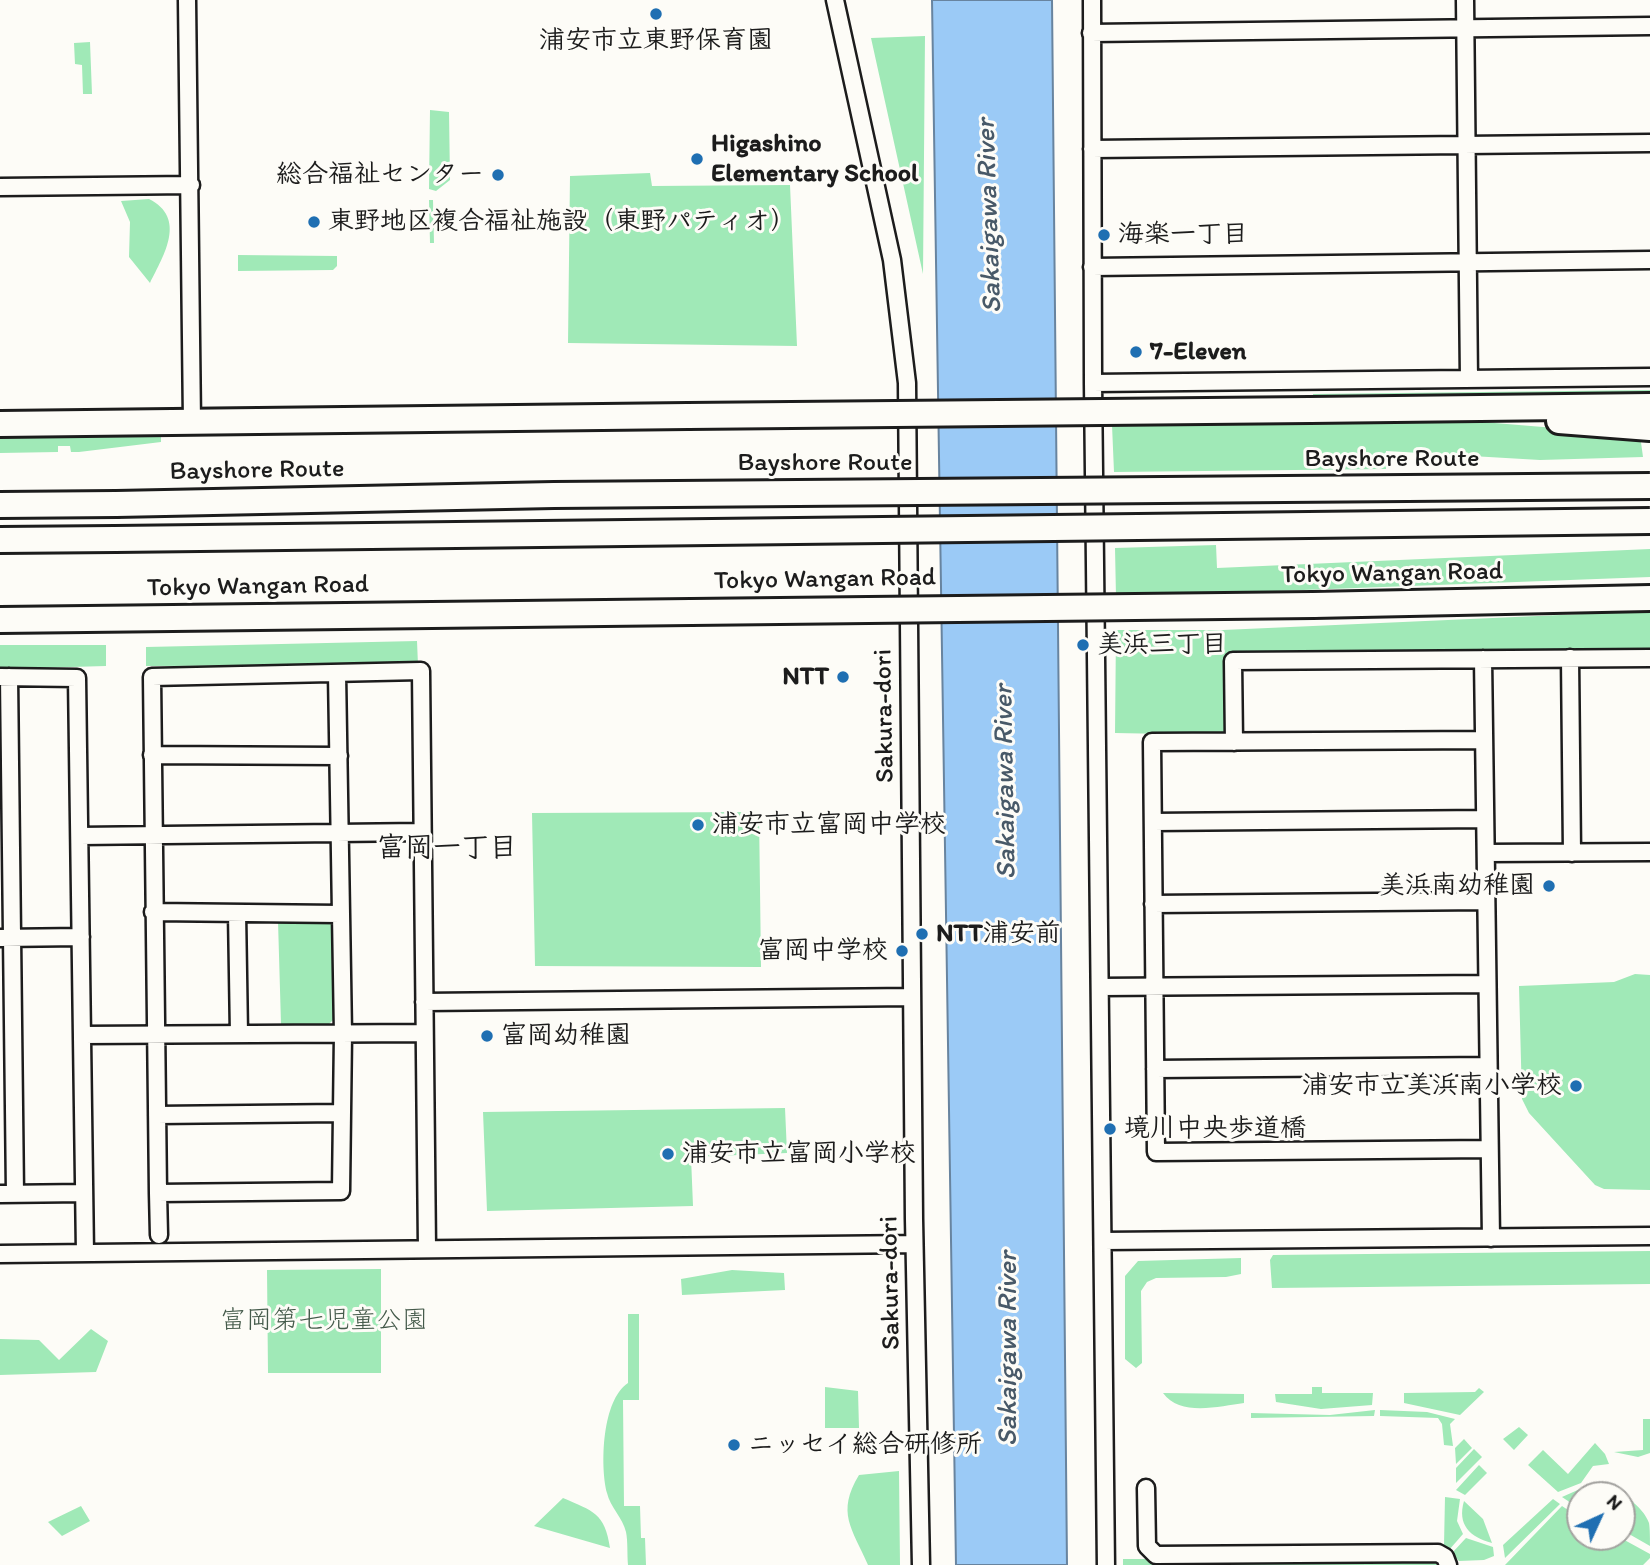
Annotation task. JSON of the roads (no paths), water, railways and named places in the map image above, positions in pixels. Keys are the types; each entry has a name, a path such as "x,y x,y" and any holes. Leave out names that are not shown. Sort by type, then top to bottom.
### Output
{"highway":[{"path":"0,424 1650,406"},
{"path":"1465,408 1565,422 1650,428"},
{"name":"Bayshore Route","path":"0,505 554,495 1650,486"},
{"path":"0,540 1650,521"},
{"path":"1592,600 1650,586"},
{"name":"Tokyo Wangan Road","path":"0,620 1313,605 1650,598"}],"street":[{"path":"187,0 192,422"},
{"name":"Sakura-dori","path":"835,0 892,260 905,348 914,1244 921,1565"},
{"path":"1092,0 1093,383 1106,1565"},
{"path":"1465,0 1469,379"},
{"path":"1091,33 1650,26"},
{"path":"1092,149 1650,143"},
{"path":"0,187 191,185"},
{"path":"1092,267 1650,260"},
{"path":"1093,383 1650,377"},
{"path":"1234,742 1233,661 1650,658"},
{"path":"1483,659 1491,1238"},
{"path":"1570,659 1572,853"},
{"path":"159,1235 152,677 421,671 427,1249"},
{"path":"158,1192 341,1191 343,1034 337,674"},
{"path":"84,1193 8,1194 4,677 77,678 85,1253"},
{"path":"1484,740 1152,743 1156,1152 1489,1149"},
{"path":"152,755 339,756"},
{"path":"1153,822 1485,820"},
{"path":"80,836 421,832"},
{"path":"1486,853 1650,852"},
{"path":"1153,904 1486,901"},
{"path":"153,912 340,914"},
{"path":"237,913 239,1034"},
{"path":"6,938 81,937"},
{"path":"1101,987 1487,985"},
{"path":"424,1002 912,997"},
{"path":"82,1035 424,1033"},
{"path":"1155,1069 1488,1066"},
{"path":"157,1115 340,1113"},
{"path":"1103,1241 1650,1236"},
{"path":"0,1254 914,1244"},
{"path":"1146,1488 1147,1545 1156,1555 1438,1553 1448,1565"}],"water":[{"name":"Sakaigawa River","path":"932,0 1052,0 1067,1565 956,1565"}],"place":[{"name":"浦安市立東野保育園","path":"656,14"},
{"name":"Higashino Elementary School","path":"697,159"},
{"name":"総合福祉センター","path":"498,175"},
{"name":"東野地区複合福祉施設（東野パティオ）","path":"314,222"},
{"name":"海楽一丁目","path":"1104,235"},
{"name":"7-Eleven","path":"1136,352"},
{"name":"美浜三丁目","path":"1083,645"},
{"name":"NTT","path":"843,677"},
{"name":"浦安市立富岡中学校","path":"698,825"},
{"name":"美浜南幼稚園","path":"1549,886"},
{"name":"NTT浦安前","path":"922,934"},
{"name":"富岡中学校","path":"902,951"},
{"name":"富岡幼稚園","path":"487,1036"},
{"name":"浦安市立美浜南小学校","path":"1576,1086"},
{"name":"境川中央歩道橋","path":"1110,1129"},
{"name":"浦安市立富岡小学校","path":"668,1154"},
{"name":"ニッセイ総合研修所","path":"734,1445"}],"district":[{"name":"富岡一丁目","path":"447,849"}],"park label":[{"name":"富岡第七児童公園","path":"324,1321"}]}
